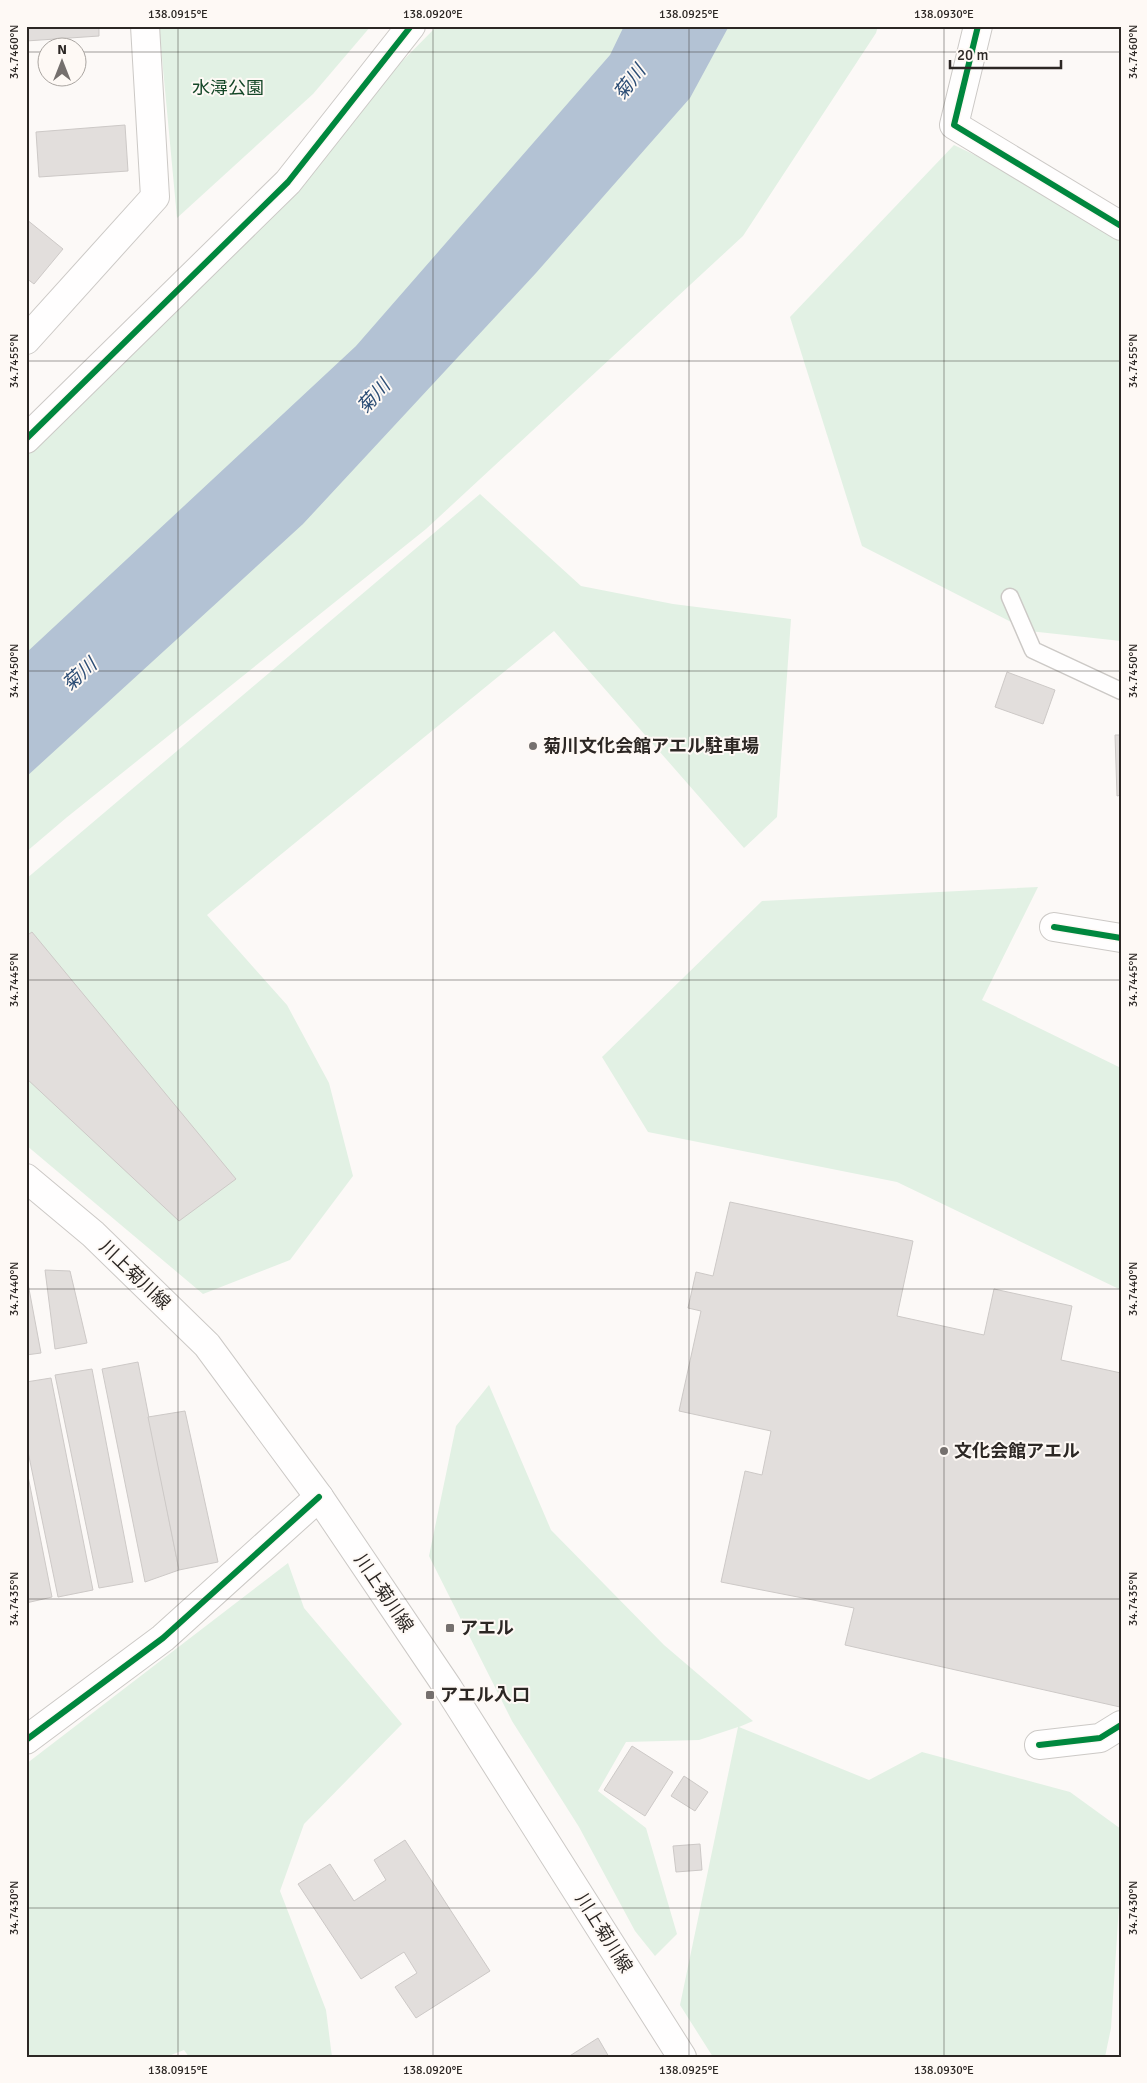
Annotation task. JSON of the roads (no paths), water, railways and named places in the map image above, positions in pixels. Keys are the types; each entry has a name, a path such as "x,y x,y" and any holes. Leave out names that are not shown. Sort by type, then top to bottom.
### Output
{"street":[{"path":"27,338 155,197 145,26"},
{"path":"26,439 288,182 411,26"},
{"path":"978,26 954,125 1121,226"},
{"path":"1054,927 1121,938"},
{"name":"川上菊川線","path":"26,1178 92,1234 207,1345 319,1497 448,1688 682,2057"},
{"path":"26,1740 162,1638 319,1497"},
{"path":"1039,1745 1100,1738 1121,1725"}],"lane":[{"path":"1010,597 1034,650 1121,691"}],"water":[{"name":"菊川","path":"624,26 729,26 690,98 536,273 303,524 26,777 26,653 356,346 610,55"}],"place":[{"name":"菊川文化会館アエル駐車場","path":"533,746"},
{"name":"文化会館アエル","path":"944,1451"},
{"name":"アエル","path":"450,1628"},
{"name":"アエル入口","path":"430,1695"}],"park label":[{"name":"水潯公園","path":"228,88"}]}
